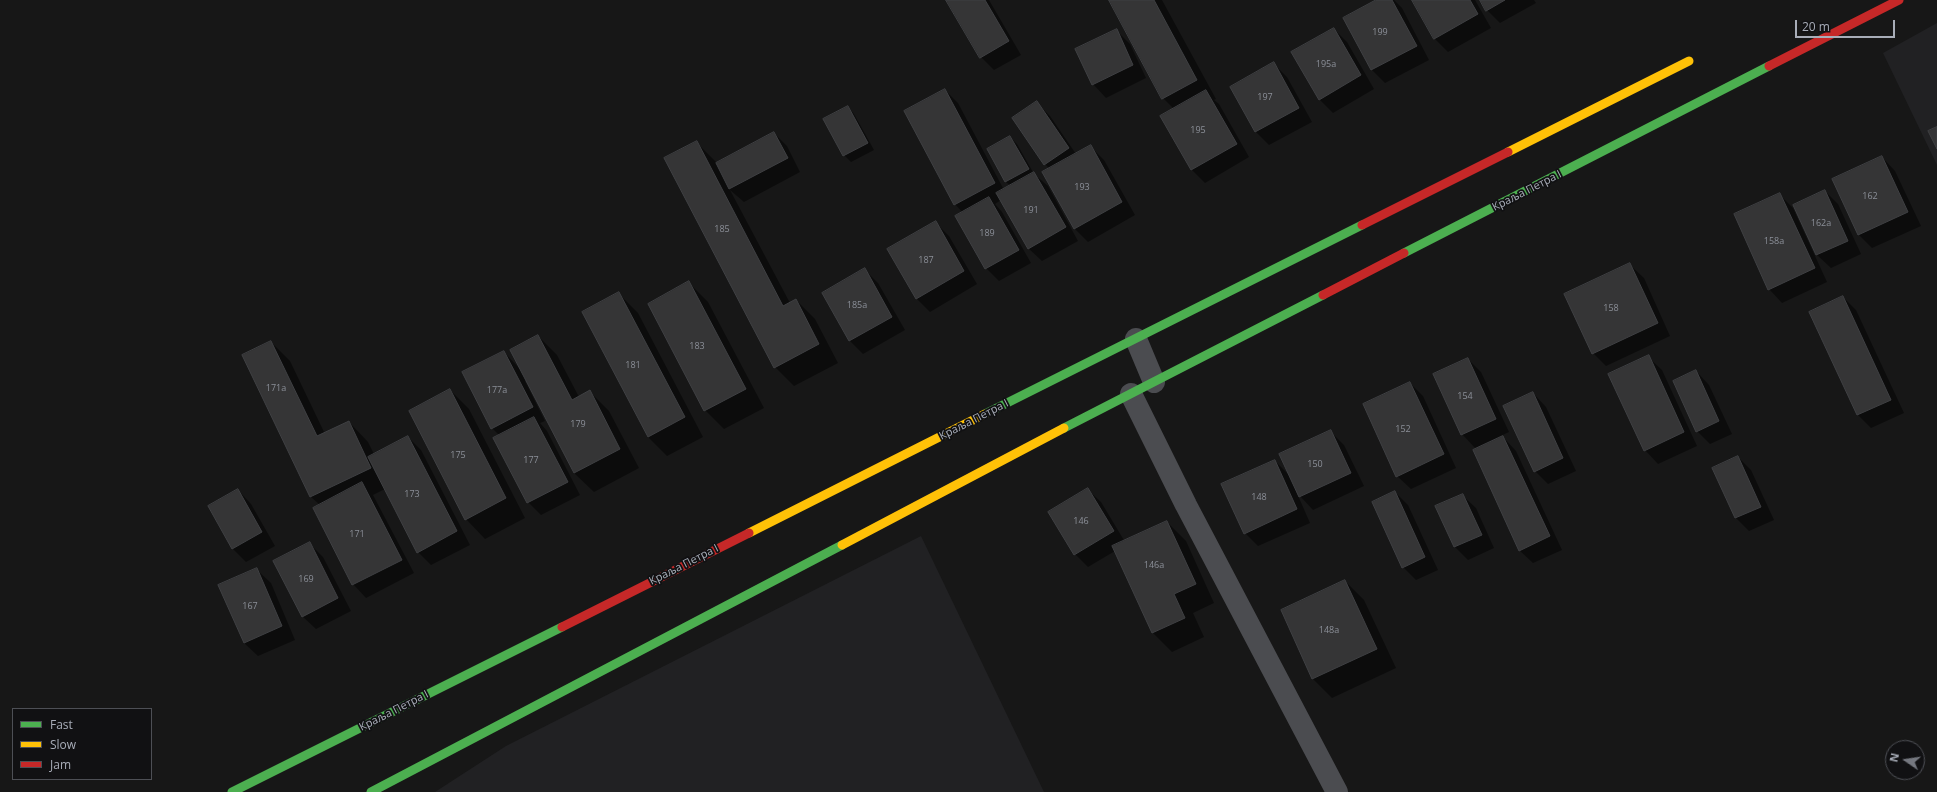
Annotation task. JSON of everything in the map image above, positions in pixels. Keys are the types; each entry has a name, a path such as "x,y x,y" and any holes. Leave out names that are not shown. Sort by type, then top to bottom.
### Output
{"main road":[{"name":"Краља Петра I","path":"371,792 1154,382 1899,0"},
{"name":"Краља Петра I","path":"232,792 1689,61"}],"street":[{"path":"1136,339 1154,382"},
{"path":"1131,394 1186,505 1337,792"}],"shaded area":[{"path":"1937,23 1937,165 1883,53"},
{"path":"921,536 1044,792 435,792 506,746"}],"building":[{"path":"946,0 985,0 1009,41 980,58"},
{"path":"1109,0 1154,0 1197,80 1162,99"},
{"path":"1376,0 1392,0 1417,46 1371,70 1343,18"},
{"path":"1412,0 1470,0 1478,14 1434,39"},
{"path":"1480,0 1505,0 1486,11"},
{"path":"1334,28 1361,75 1319,100 1291,52"},
{"path":"1117,29 1133,65 1092,85 1075,49"},
{"path":"1274,62 1299,108 1255,132 1230,87"},
{"path":"945,89 995,183 954,205 904,111"},
{"path":"1206,90 1237,144 1191,170 1160,116"},
{"path":"1037,101 1069,148 1044,165 1012,118"},
{"path":"848,106 868,143 843,156 823,119"},
{"path":"1937,127 1937,149 1928,131"},
{"path":"774,132 788,158 729,189 716,163"},
{"path":"1010,136 1029,169 1005,182 987,149"},
{"path":"697,141 783,306 796,299 819,344 774,368 664,158"},
{"path":"1091,145 1122,202 1074,229 1042,172"},
{"path":"1882,156 1908,212 1858,235 1832,179"},
{"path":"1034,172 1066,227 1028,249 996,193"},
{"path":"1825,190 1848,241 1816,255 1793,205"},
{"path":"1780,193 1815,268 1768,290 1734,214"},
{"path":"989,197 1019,250 985,269 955,216"},
{"path":"936,221 964,271 916,299 887,249"},
{"path":"1630,263 1658,323 1592,354 1564,294"},
{"path":"865,268 892,317 849,341 822,293"},
{"path":"689,281 746,389 704,411 648,304"},
{"path":"619,292 685,417 648,437 582,312"},
{"path":"1843,296 1891,400 1857,415 1809,312"},
{"path":"538,335 572,400 590,390 620,449 574,473 510,350"},
{"path":"271,341 317,436 349,421 371,468 310,497 242,355"},
{"path":"504,351 533,407 491,429 462,372"},
{"path":"1649,355 1684,432 1644,451 1608,374"},
{"path":"1468,358 1496,419 1461,435 1433,374"},
{"path":"1696,370 1719,421 1696,432 1673,381"},
{"path":"1410,382 1444,454 1396,477 1363,404"},
{"path":"450,389 506,498 465,520 409,411"},
{"path":"1533,392 1563,458 1534,472 1503,406"},
{"path":"534,417 568,482 527,503 493,438"},
{"path":"1331,430 1351,473 1299,497 1279,454"},
{"path":"408,436 457,531 417,553 368,457"},
{"path":"1503,436 1550,536 1519,551 1473,450"},
{"path":"1738,456 1761,507 1735,518 1712,468"},
{"path":"1275,460 1297,509 1244,534 1221,484"},
{"path":"362,482 402,560 352,585 313,508"},
{"path":"1088,488 1114,531 1074,555 1048,512"},
{"path":"238,489 262,532 232,549 208,506"},
{"path":"1395,491 1425,557 1402,568 1372,502"},
{"path":"1463,494 1482,535 1454,547 1435,506"},
{"path":"1167,521 1196,584 1174,594 1185,618 1152,633 1112,546"},
{"path":"310,542 338,598 302,617 273,561"},
{"path":"257,568 282,626 244,643 218,585"},
{"path":"1345,580 1377,649 1312,679 1281,610"}],"traffic: fast":[{"path":"1404,253 1769,66"},
{"path":"985,414 1362,225"},
{"path":"1064,428 1323,295"},
{"path":"371,792 842,545"},
{"path":"232,792 562,627"}],"traffic: slow":[{"path":"1508,152 1689,61"},
{"path":"749,533 985,414"},
{"path":"842,545 1064,428"}],"traffic: jam":[{"path":"1769,66 1899,0"},
{"path":"1362,225 1508,152"},
{"path":"1323,295 1404,253"},
{"path":"562,627 749,533"}]}
